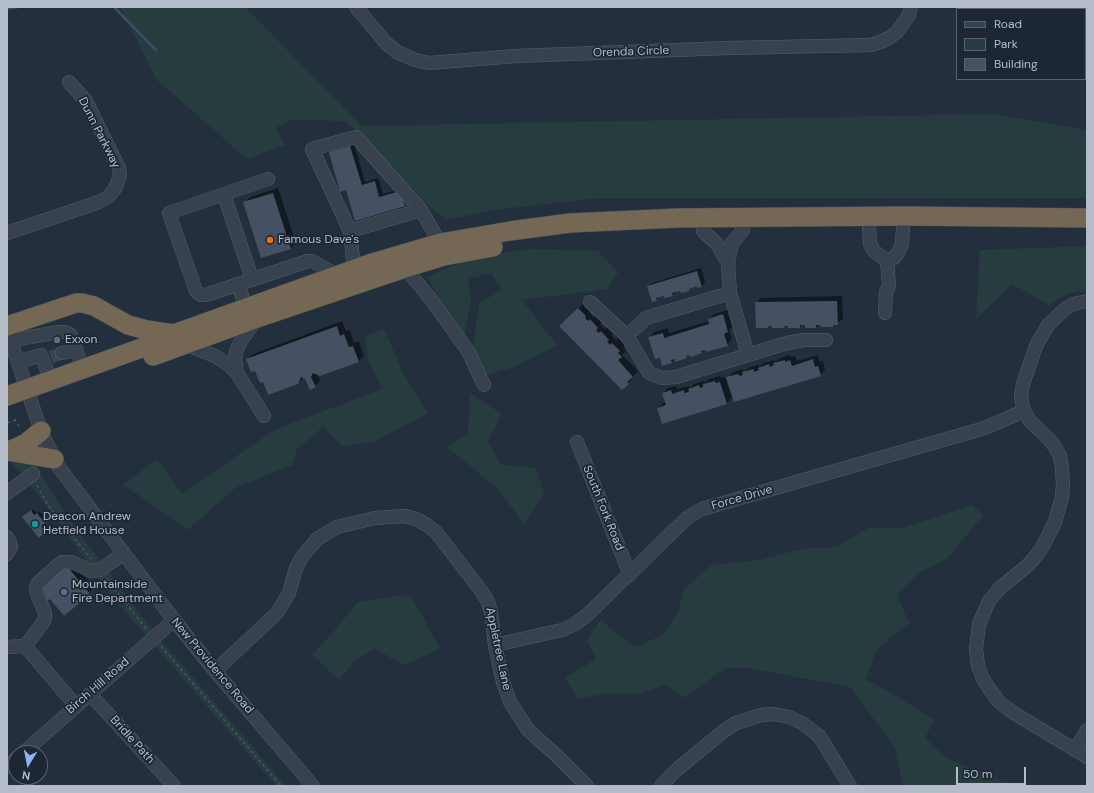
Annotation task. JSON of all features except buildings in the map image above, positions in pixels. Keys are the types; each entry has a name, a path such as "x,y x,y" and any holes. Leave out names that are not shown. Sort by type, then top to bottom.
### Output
{"highway":[{"path":"252,313 346,272 440,243 510,231 570,223 678,218 898,216 1087,218"},
{"path":"7,396 29,395 252,313 444,256 512,243 597,234 704,230 869,228 1087,229"},
{"path":"8,334 76,303 82,303 94,306 128,325 179,339"},
{"path":"13,416 29,395 50,380 164,340 179,339"},
{"path":"7,451 22,445 32,431"},
{"path":"7,451 54,459"}],"street":[{"name":"Orenda Circle","path":"359,8 386,43 397,52 415,60 429,63 516,56 729,48 871,45 889,38 897,32 909,15 911,7"},
{"name":"Dunn Parkway","path":"7,233 99,202 108,197 117,184 120,175 119,168 86,101 69,82"},
{"path":"268,178 224,195 169,213 197,293 206,295 308,261 346,272 350,231 312,150 356,137 421,210 440,243"},
{"path":"224,195 252,280"},
{"path":"350,231 421,210"},
{"path":"869,228 870,244 874,251 887,261 889,286 886,292 890,310"},
{"path":"887,261 894,258 898,253 902,244 903,228"},
{"path":"704,230 717,244 728,263"},
{"path":"743,230 732,243 728,263 730,293 748,355"},
{"path":"405,268 430,298 468,351 484,385"},
{"path":"238,284 252,313 236,351 234,360 237,372 264,416"},
{"path":"627,336 646,318 730,293"},
{"path":"1087,301 1073,304 1066,308 1053,318 1043,331 1036,346 1023,384 1021,397 1024,411 1030,421 1048,438 1060,456 1063,484 1062,497 1055,522 1043,546 1027,566 994,594 985,608 977,632 977,657 984,681 999,702 1012,712 1087,757"},
{"path":"590,302 627,336 649,373 662,378 676,377 787,343 804,340 826,340"},
{"path":"8,334 36,336 64,332 71,335 83,369"},
{"name":"New Providence Road","path":"8,334 29,395 32,431 174,620 215,671 313,786"},
{"path":"36,336 49,353 50,380"},
{"path":"179,339 221,359 237,372"},
{"path":"18,362 75,346"},
{"name":"Force Drive","path":"495,645 562,630 575,624 586,616 630,575 688,517 702,509 985,428 1024,411"},
{"name":"South Fork Road","path":"577,442 630,575"},
{"path":"7,494 33,474"},
{"name":"Appletree Lane","path":"215,671 277,613 290,593 296,568 302,557 317,539 336,527 375,518 405,516 416,519 436,532 488,602 491,612 502,682 510,702 529,731 587,786"},
{"path":"7,537 11,547 7,554"},
{"path":"7,647 25,646 42,624 45,618 45,613 36,590 38,583 58,565 62,562 74,563 91,571 100,570 123,554"},
{"name":"Birch Hill Road","path":"32,745 174,620"},
{"path":"25,646 76,706"},
{"name":"Bridle Path","path":"90,694 174,786"},
{"path":"661,786 676,771 725,730 736,723 761,715 774,714 789,717 802,723 820,737 850,786"},
{"path":"1075,750 1087,730"}],"path":[{"path":"7,422 13,416 32,431"}],"green space":[{"path":"120,7 245,7 362,126 994,114 1087,130 1087,198 600,198 493,210 446,220 426,203 346,121 292,120 275,128 286,145 247,159 157,80"},
{"path":"1087,246 1087,292 1070,292 1049,305 1012,284 976,319 980,250"},
{"path":"529,249 598,251 618,273 607,289 522,300 557,345 514,367 483,376 472,354 479,304 502,289 491,273 468,279 471,301 464,341 427,277 468,259"},
{"path":"384,329 403,373 428,413 374,442 343,446 323,427 297,449 292,465 235,488 188,530 122,485 157,459 182,494 274,430 382,389 368,360 365,336"},
{"path":"470,393 502,414 488,442 502,465 536,468 544,494 524,524 498,489 447,447 468,434"},
{"path":"7,457 33,459 63,511 154,632 286,786 276,786 110,594 44,502 10,461 7,463"},
{"path":"972,505 983,515 948,558 919,573 897,595 909,623 876,650 866,680 892,693 934,720 925,738 946,758 995,777 1008,786 903,786 895,748 850,687 749,668 725,668 685,698 666,685 636,694 607,693 578,699 565,678 596,659 587,640 600,620 635,647 663,635 678,612 683,590 711,565 760,560 801,549 837,547 868,528 902,528"},
{"path":"394,596 412,597 440,649 404,665 375,649 356,660 339,680 312,655 358,602"}],"waterway":[{"path":"7,9 17,7"},
{"path":"114,7 156,50"}],"tunnel":[{"path":"51,357 62,353"}],"place":[{"name":"Famous Dave's","path":"270,240"},
{"name":"Exxon","path":"57,340"},
{"name":"Deacon Andrew Hetfield House","path":"35,524"},
{"name":"Mountainside Fire Department","path":"64,592"}]}
